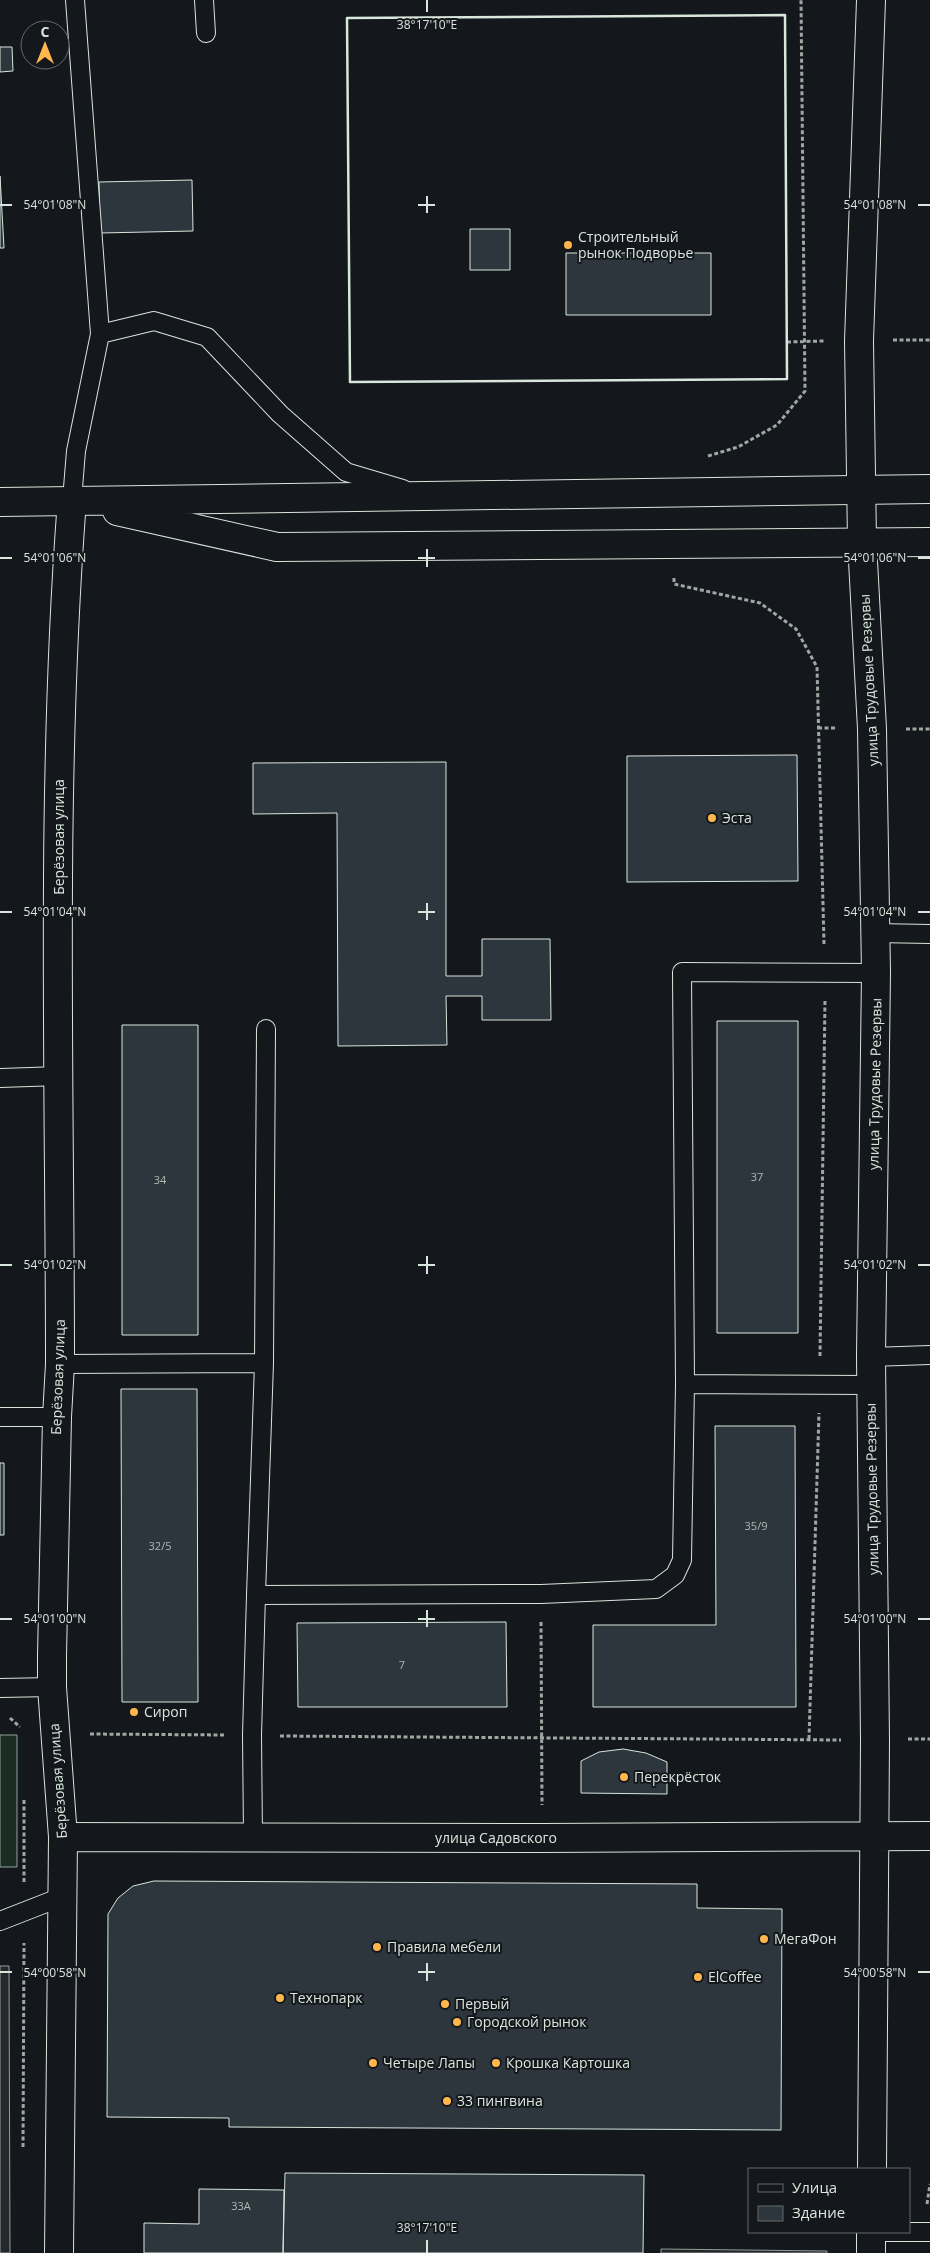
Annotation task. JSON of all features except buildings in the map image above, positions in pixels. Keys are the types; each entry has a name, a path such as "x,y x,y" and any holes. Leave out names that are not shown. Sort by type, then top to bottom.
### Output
{"street":[{"name":"улица Трудовые Резервы","path":"871,0 859,341 862,542 872,729 876,973 871,1358 875,1741 872,2168"},
{"path":"0,502 930,489"},
{"path":"72,500 277,547 675,542 930,542"},
{"name":"Берёзовая улица","path":"59,2253 64,1896 63,1837 52,1687 57,1417 60,1364 58,768 63,609 72,500"},
{"name":"улица Садовского","path":"63,1837 542,1838 930,1836"}],"lane":[{"path":"72,500 76,451 100,334 75,0"},
{"path":"204,0 206,33"},
{"path":"100,334 154,321 207,337 280,414 346,472 430,497"},
{"path":"875,933 930,934"},
{"path":"256,1595 541,1594 656,1589 675,1575 682,1560 685,1384 682,972 876,973"},
{"path":"253,1837 252,1736 264,1363 266,1029"},
{"path":"0,1078 60,1076"},
{"path":"871,1358 930,1355"},
{"path":"60,1364 264,1363"},
{"path":"685,1384 871,1386"},
{"path":"0,1417 57,1417"},
{"path":"0,1688 52,1687"},
{"path":"0,1921 64,1896"},
{"path":"871,2239 930,2232"}],"path":[{"path":"676,494 695,460 738,447 776,425 805,391 800,0"},
{"path":"675,542 674,584 760,603 796,629 817,667 825,972 820,1384 809,1739"},
{"path":"541,1594 542,1838"},
{"path":"6,1714 24,1730 55,1734 541,1736 875,1741 930,1739"},
{"path":"23,2156 24,1797"}],"green space":[{"path":"0,1735 17,1735 17,1867 0,1867"}],"shaded area":[{"path":"0,1966 9,1966 10,2253 0,2253"},
{"path":"661,2249 827,2251 827,2253 661,2253"}],"wall":[{"path":"785,15 787,379 350,382 347,18 785,15"}],"place":[{"name":"Строительный рынок Подворье","path":"568,245"},
{"name":"Эста","path":"712,818"},
{"name":"Сироп","path":"134,1712"},
{"name":"Перекрёсток","path":"624,1777"},
{"name":"МегаФон","path":"764,1939"},
{"name":"Правила мебели","path":"377,1947"},
{"name":"ElCoffee","path":"698,1977"},
{"name":"Технопарк","path":"280,1998"},
{"name":"Первый","path":"445,2004"},
{"name":"Городской рынок","path":"457,2022"},
{"name":"Четыре Лапы","path":"373,2063"},
{"name":"Крошка Картошка","path":"496,2063"},
{"name":"33 пингвина","path":"447,2101"}]}
